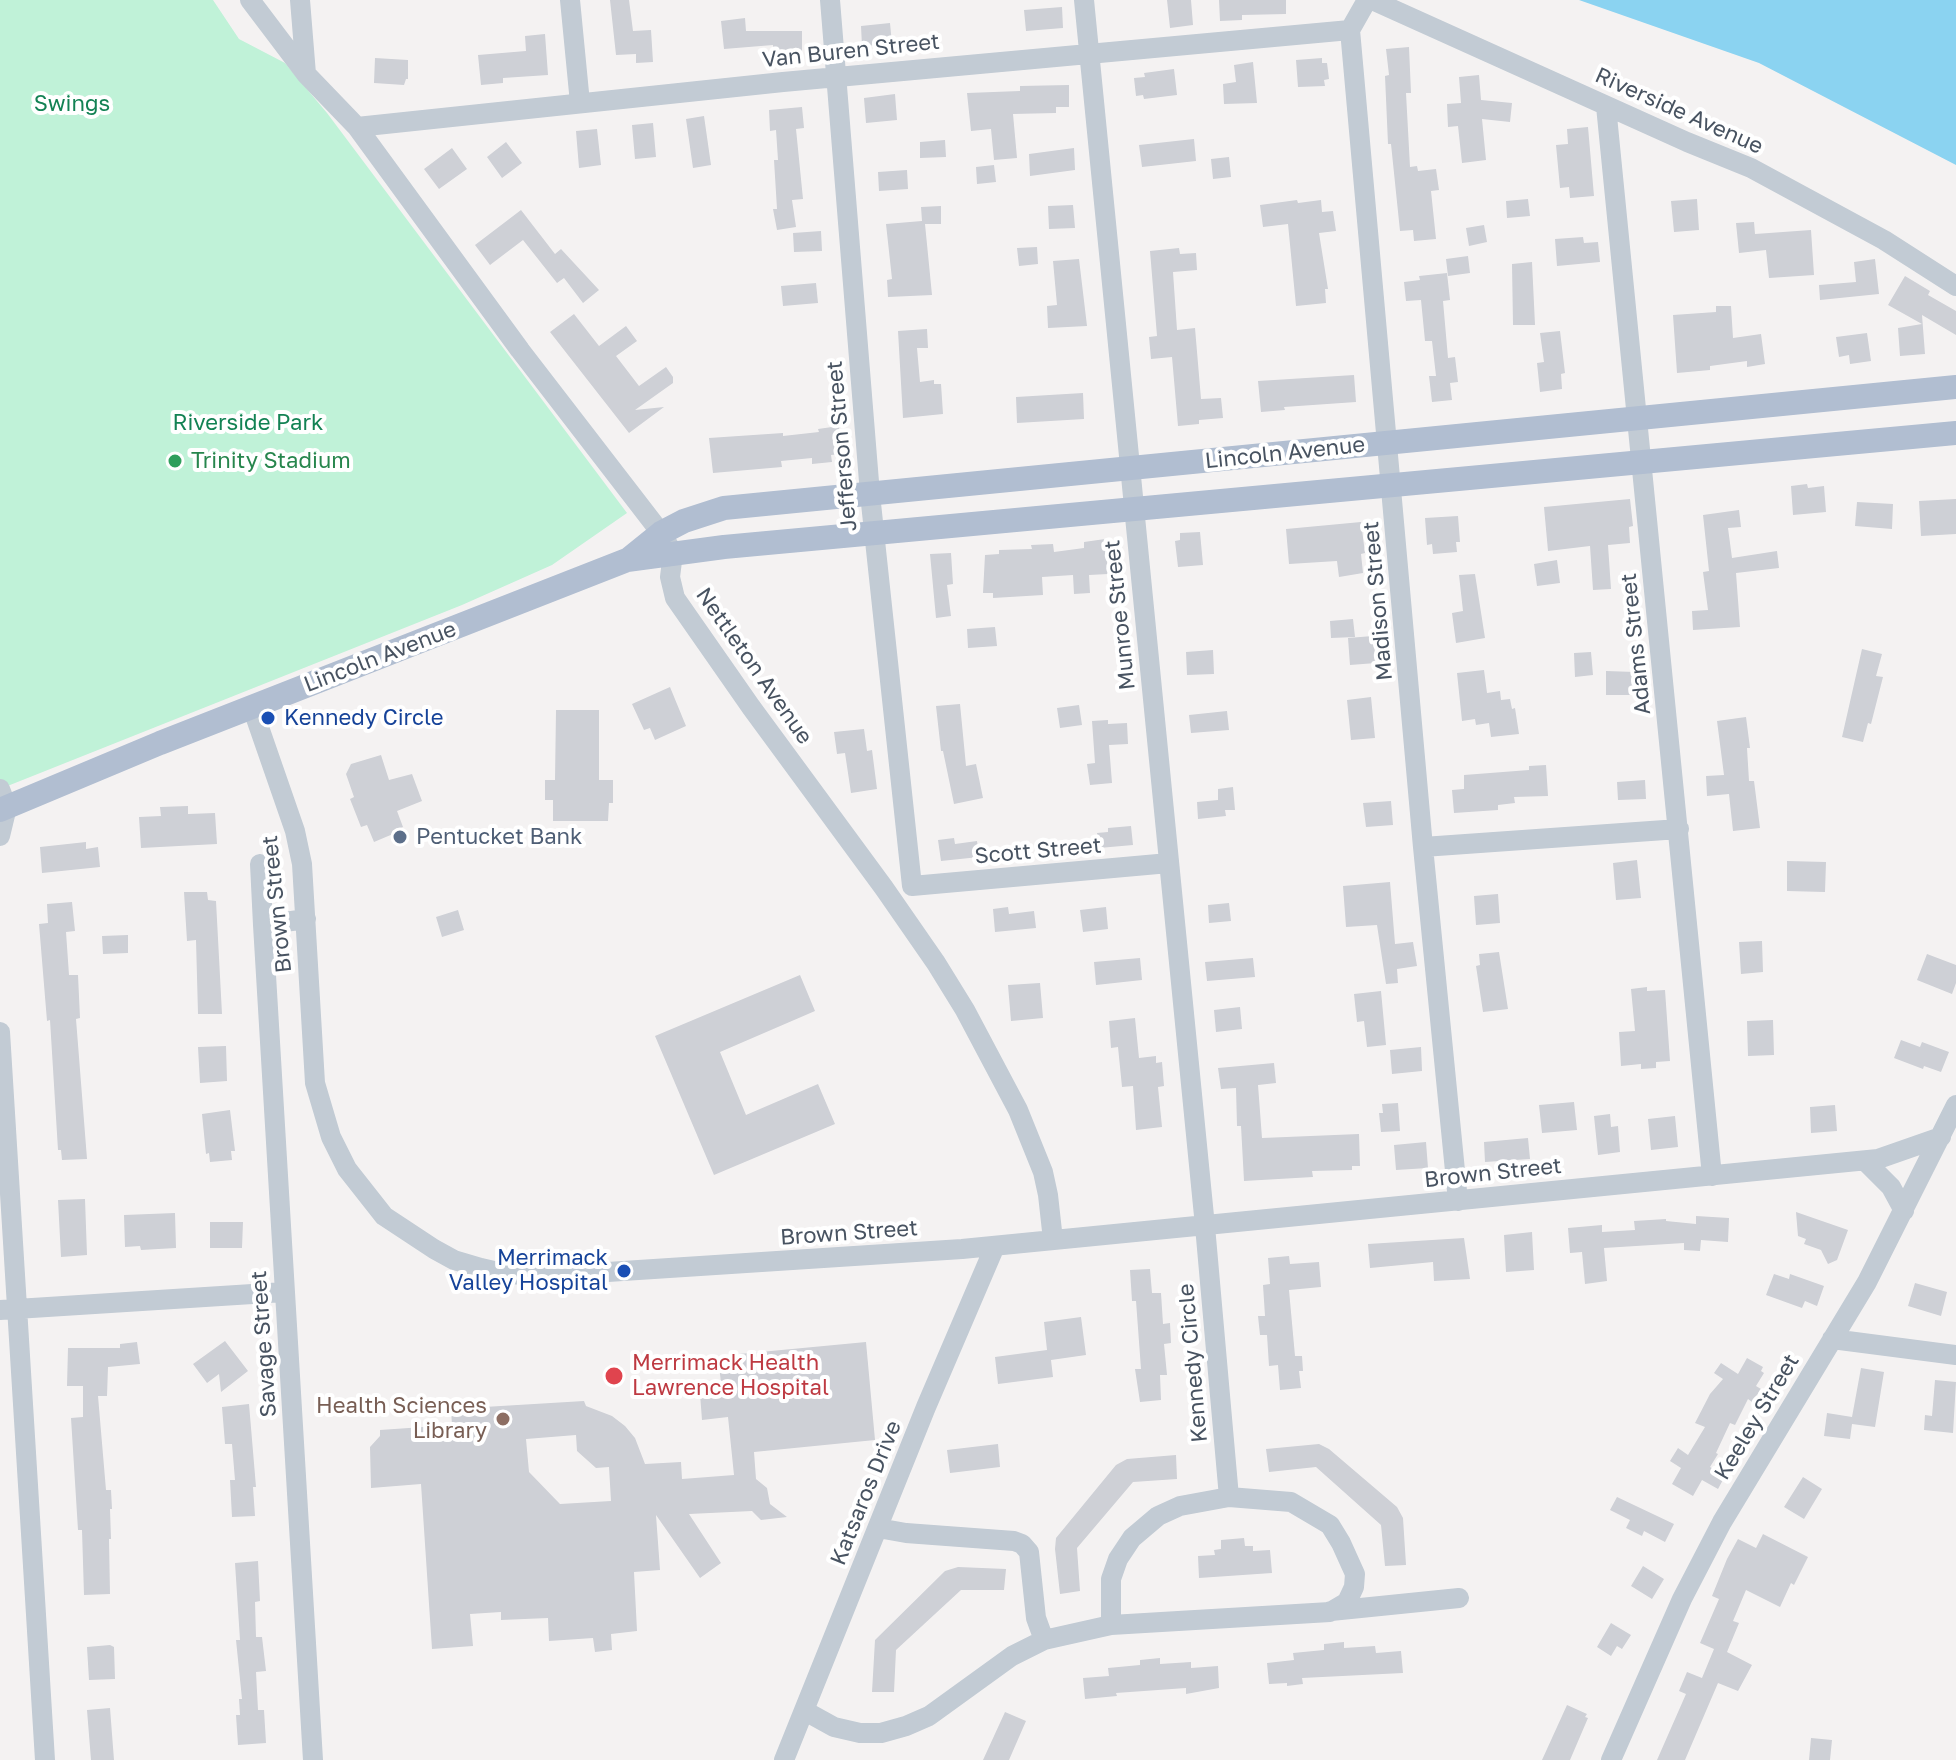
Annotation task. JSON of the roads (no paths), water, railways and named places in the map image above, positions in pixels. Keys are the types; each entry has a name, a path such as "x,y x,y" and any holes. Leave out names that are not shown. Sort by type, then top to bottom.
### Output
{"main road":[{"name":"Lincoln Avenue","path":"667,543 684,521 724,508 1956,387"},
{"name":"Lincoln Avenue","path":"2,802 43,790 667,543 874,533 1956,433"}],"street":[{"path":"250,0 306,74 357,127 520,350 667,543"},
{"path":"300,0 306,74"},
{"path":"570,0 580,103"},
{"name":"Jefferson Street","path":"830,0 870,494 912,886"},
{"name":"Munroe Street","path":"1084,0 1205,1226"},
{"path":"1350,30 1370,0"},
{"name":"Riverside Avenue","path":"1370,0 1751,168 1884,240 1956,286"},
{"name":"Van Buren Street","path":"357,127 836,77 1350,30"},
{"name":"Madison Street","path":"1350,30 1458,1201"},
{"name":"Adams Street","path":"1606,106 1712,1176"},
{"name":"Nettleton Avenue","path":"667,543 675,598 884,888 965,1010 1018,1110 1043,1172 1053,1240"},
{"name":"Brown Street","path":"252,707 295,831 302,864 315,1083 331,1137 347,1169 384,1216 454,1260 507,1274 546,1276 995,1246 1205,1226 1865,1161 1941,1137"},
{"path":"0,836 2,802"},
{"path":"1423,847 1679,829"},
{"name":"Scott Street","path":"912,886 1169,863"},
{"name":"Savage Street","path":"260,864 313,1760"},
{"path":"263,925 306,919"},
{"path":"0,1032 9,1309 45,1760"},
{"name":"Keeley Street","path":"1611,1760 1682,1599 1722,1522 1867,1282 1956,1105"},
{"path":"1865,1161 1891,1187 1904,1211"},
{"name":"Kennedy Circle","path":"1205,1226 1229,1497"},
{"name":"Katsaros Drive","path":"784,1760 995,1246"},
{"path":"9,1309 284,1292"},
{"path":"1832,1339 1956,1355"},
{"path":"1111,1625 1111,1579 1118,1559 1132,1538 1158,1516 1180,1506 1229,1497 1291,1502 1330,1525 1355,1574 1350,1597 1330,1612"},
{"path":"878,1528 1022,1544 1029,1552 1035,1607 1044,1640"},
{"path":"805,1711 834,1727 860,1733 881,1733 929,1716 1012,1656 1044,1640 1111,1625 1330,1612 1459,1598"}],"water":[{"path":"1579,0 1956,0 1956,165 1759,63"}],"place":[{"name":"Trinity Stadium","path":"175,461"},
{"name":"Kennedy Circle","path":"268,718"},
{"name":"Pentucket Bank","path":"400,837"},
{"name":"Merrimack Valley Hospital","path":"624,1271"},
{"name":"Merrimack Health Lawrence Hospital","path":"614,1376"},
{"name":"Health Sciences Library","path":"503,1419"}],"park label":[{"name":"Swings","path":"72,104"},
{"name":"Riverside Park","path":"248,423"}]}
